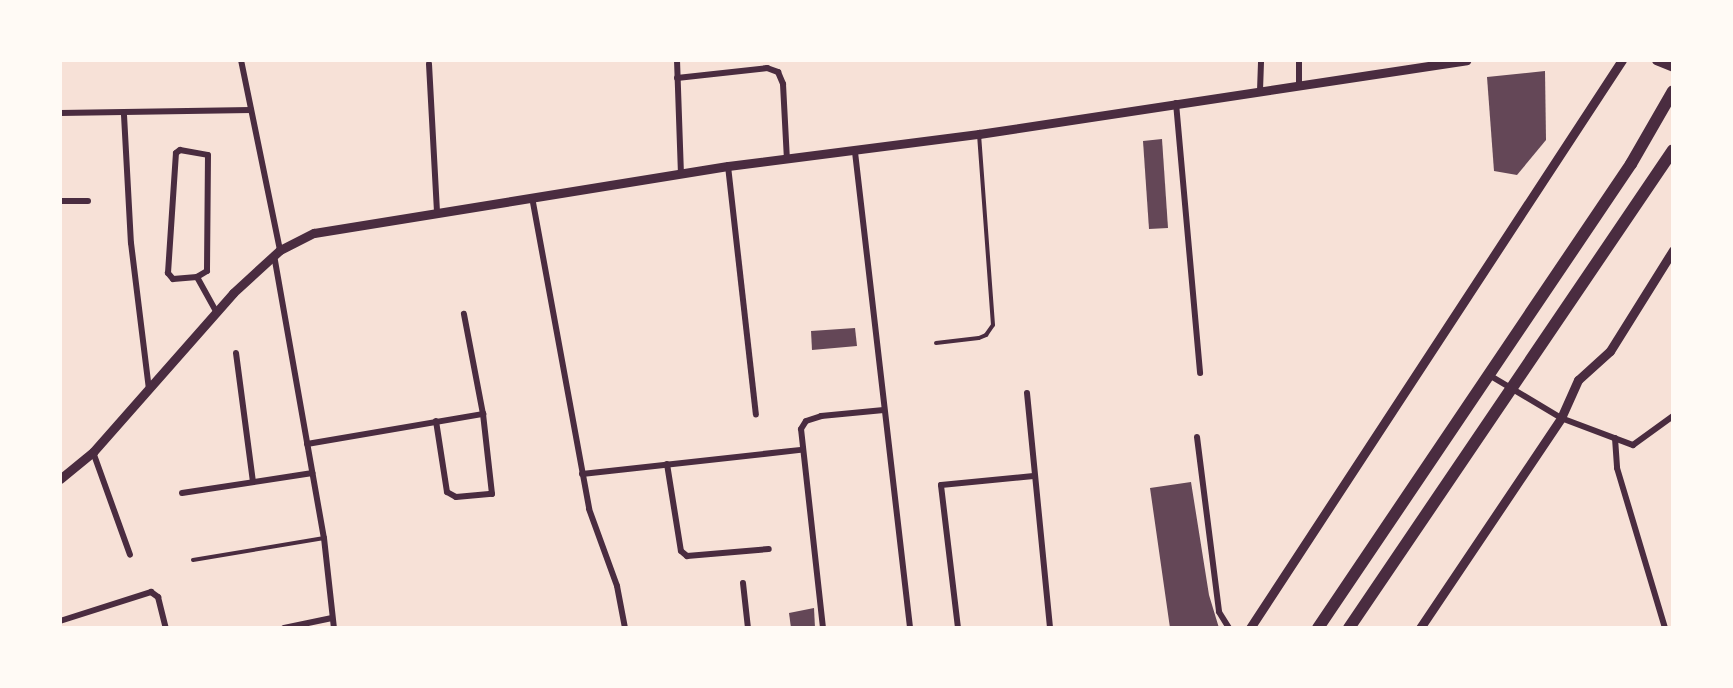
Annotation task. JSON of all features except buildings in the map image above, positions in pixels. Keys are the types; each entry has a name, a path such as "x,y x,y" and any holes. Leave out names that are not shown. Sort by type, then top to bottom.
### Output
{"highway":[{"path":"1318,628 1631,164 1673,91"},
{"path":"1349,628 1673,150"}],"street":[{"path":"240,60 277,252 324,538 334,628"},
{"path":"677,60 681,175"},
{"path":"1260,91 1261,60"},
{"path":"1299,60 1299,85"},
{"path":"60,479 93,452 216,311 277,252 314,233 437,211 728,166 855,152 1466,60"},
{"path":"1250,628 1622,60"},
{"path":"1656,60 1673,68"},
{"path":"429,64 437,211"},
{"path":"676,78 767,68 778,72 783,84 787,160"},
{"path":"1176,103 1200,373"},
{"path":"60,113 124,115 251,110"},
{"path":"124,115 131,243 149,389"},
{"path":"180,150 208,155 207,271 197,277 173,279 168,273 176,153 180,150"},
{"path":"855,152 910,628"},
{"path":"728,166 756,414"},
{"path":"532,197 582,474 593,524 616,586 624,628"},
{"path":"60,201 88,201"},
{"path":"1420,628 1561,418 1578,380 1610,351 1673,250"},
{"path":"197,277 216,311"},
{"path":"436,421 447,492 456,497 488,495 494,488 464,314"},
{"path":"236,353 254,482"},
{"path":"1488,374 1561,418 1633,445 1673,416"},
{"path":"1027,393 1050,628"},
{"path":"823,628 801,450 801,429 806,421 884,410"},
{"path":"307,444 483,414"},
{"path":"1197,436 1219,612 1229,628"},
{"path":"1615,438 1617,468 1665,628"},
{"path":"582,474 801,450"},
{"path":"93,452 130,555"},
{"path":"667,464 681,551 687,556 769,549"},
{"path":"182,493 312,473"},
{"path":"958,628 941,484 1034,476"},
{"path":"743,583 748,628"},
{"path":"60,621 151,592 158,597 166,628"},
{"path":"284,628 332,618"}],"lane":[{"path":"936,343 979,338 986,335 993,325 979,134"},
{"path":"193,561 324,538"}]}
